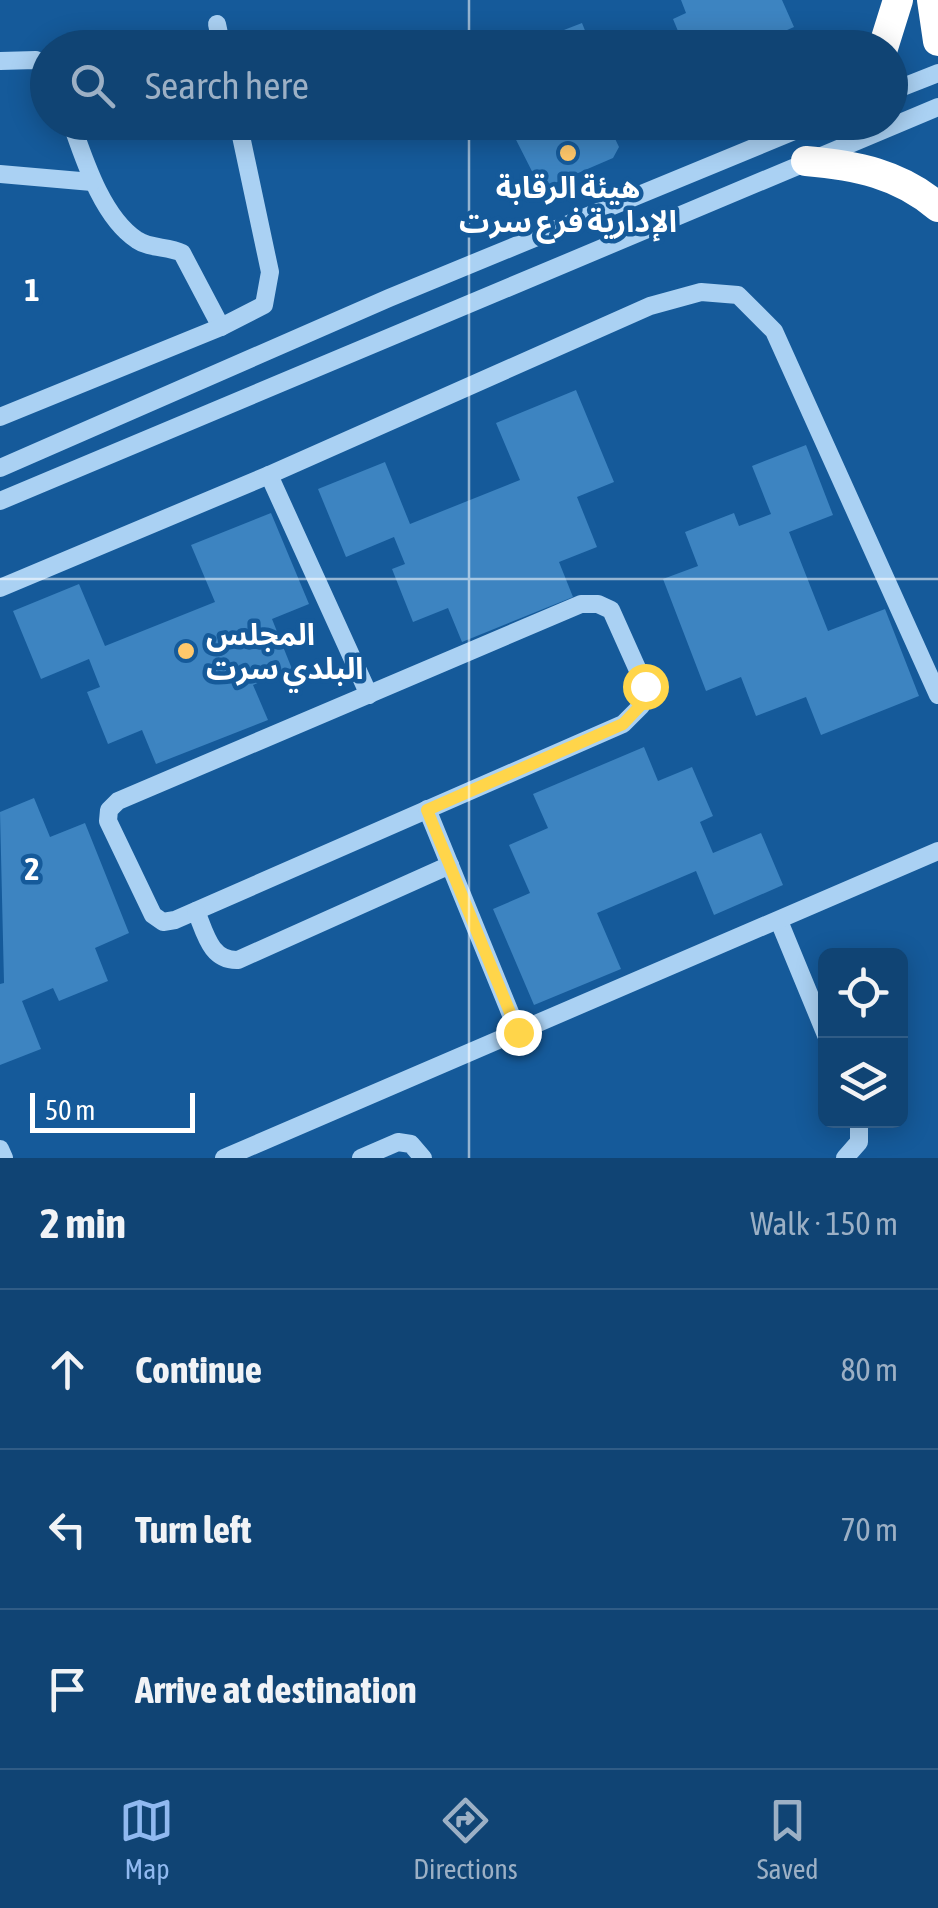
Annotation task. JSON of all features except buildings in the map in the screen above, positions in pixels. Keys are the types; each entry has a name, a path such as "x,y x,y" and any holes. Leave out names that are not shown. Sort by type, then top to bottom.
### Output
{"highway":[{"path":"889,30 898,0"},
{"path":"932,0 938,41"},
{"path":"806,161 852,165 896,179 938,207"}],"street":[{"path":"217,24 218,30"},
{"path":"0,61 30,60"},
{"path":"908,85 938,73"},
{"path":"908,119 938,107"},
{"path":"77,140 92,182 137,240 182,252 221,327"},
{"path":"0,416 221,327 264,304 270,284 242,140"},
{"path":"0,468 389,298 772,140"},
{"path":"0,501 857,140"},
{"path":"0,174 92,182"},
{"path":"0,588 269,476 650,306 700,292 738,295 774,331 938,695"},
{"path":"269,476 369,695"},
{"path":"582,604 612,610 645,686 640,706 623,724 427,810 163,922 153,915 108,821 109,810 118,802 582,604"},
{"path":"427,810 518,1032"},
{"path":"224,1158 938,851"},
{"path":"196,910 215,953 225,960 238,960 450,865"},
{"path":"779,922 818,1015"},
{"path":"844,1158 859,1142 859,1128"},
{"path":"374,1156 404,1142 422,1158"},
{"path":"0,1149 4,1158"}],"place":[{"name":"هيئة الرقابة الإدارية فرع سرت","path":"568,153"},
{"name":"المجلس البلدي سرت","path":"186,651"}],"route":[{"path":"518,1032 427,810 623,724 640,706 645,686"}]}
